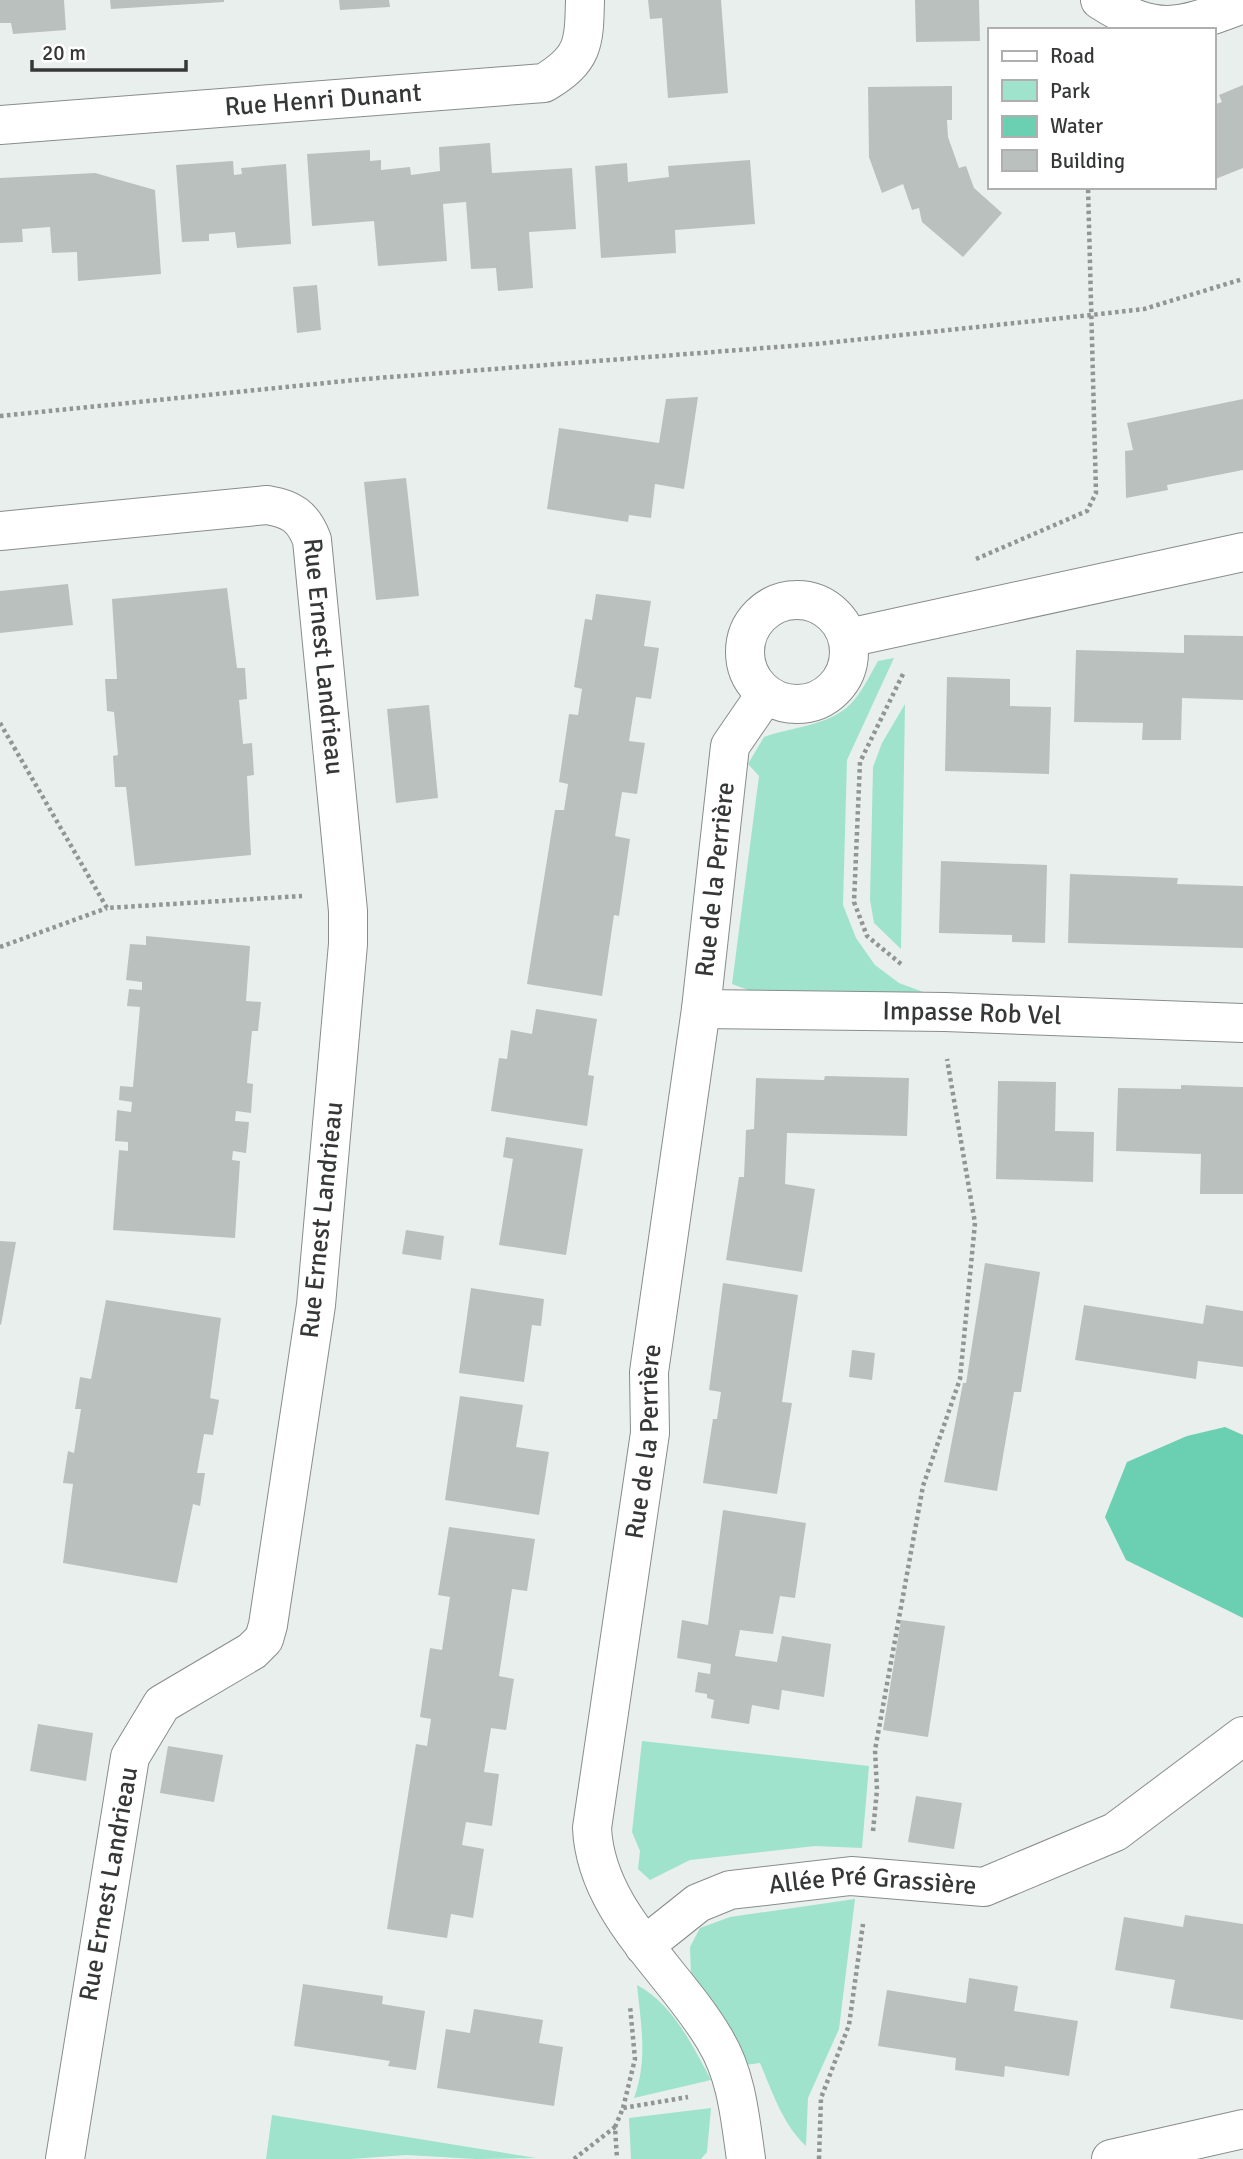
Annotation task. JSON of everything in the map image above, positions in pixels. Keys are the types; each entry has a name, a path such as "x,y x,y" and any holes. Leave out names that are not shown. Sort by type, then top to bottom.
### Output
{"street":[{"name":"Rue Henri Dunant","path":"0,125 544,83 569,68 584,37 585,0"},
{"path":"1100,0 1140,23 1184,26 1243,4"},
{"name":"Rue Ernest Landrieau","path":"0,531 267,505 297,514 306,525 312,540 347,893 348,944 316,1305 268,1625 264,1639 252,1651 162,1704 130,1757 65,2159"},
{"path":"848,638 1243,552"},
{"path":"793,599 811,601 834,615 848,638 850,654 839,685 826,696 796,705 765,695 753,681 745,664 744,646 749,629 760,614 775,604 793,599"},
{"name":"Rue de la Perrière","path":"746,2159 735,2090 726,2061 714,2038 644,1946 611,1893 593,1847 592,1828 650,1433 649,1372 701,1009 730,746 765,695"},
{"name":"Impasse Rob Vel","path":"701,1009 945,1012 1243,1023"},
{"name":"Allée Pré Grassière","path":"644,1946 698,1903 730,1890 869,1876 984,1887 1115,1832 1243,1737"},
{"path":"1111,2159 1243,2129"}],"path":[{"path":"973,560 1051,529 1087,511 1096,493 1088,189"},
{"path":"0,415 365,379 816,344 1091,315 1144,309 1243,279"},
{"path":"819,2159 822,2157 821,2098 849,2025 869,1876 877,1790 875,1750 923,1486 960,1379 975,1223 948,1069 944,1036 947,995 918,978 867,936 854,902 860,762 902,677 916,639 914,624"},
{"path":"0,723 107,908"},
{"path":"0,947 107,908 347,893"},
{"path":"617,2159 615,2127 623,2108 635,2059 629,2003"},
{"path":"623,2108 699,2095"},
{"path":"574,2159 615,2127"}],"green space":[{"path":"894,658 847,760 843,905 856,938 875,965 899,983 926,993 759,994 732,984 759,776 748,764 764,737 836,715 855,699 878,661"},
{"path":"905,704 901,949 874,923 870,900 873,767 882,743"},
{"path":"642,1741 869,1766 862,1848 815,1846 690,1860 650,1880 638,1869 640,1851 632,1832"},
{"path":"855,1899 839,2029 808,2098 806,2146 784,2118 760,2063 745,2065 691,1974 690,1947 700,1928 730,1917"},
{"path":"637,1985 671,2014 711,2080 634,2098 642,2056"},
{"path":"711,2108 707,2152 701,2159 631,2159 629,2118"},
{"path":"272,2115 536,2158 476,2159 406,2155 351,2159 266,2159"}],"water":[{"path":"1225,1427 1243,1435 1243,1618 1126,1560 1105,1517 1127,1462 1187,1436"}],"building":[{"path":"0,0 64,0 66,30 13,34 11,23 0,23"},
{"path":"110,0 224,0 224,2 111,9"},
{"path":"339,0 389,0 390,7 340,10"},
{"path":"648,0 721,0 728,93 668,98 662,18 650,19"},
{"path":"915,0 979,0 980,41 916,42"},
{"path":"1243,85 1243,168 1215,179 1215,104 1222,102 1219,95"},
{"path":"952,86 952,120 947,120 948,137 959,168 966,166 974,188 1002,213 963,257 922,222 919,208 912,210 903,184 882,193 869,157 868,87"},
{"path":"490,143 492,173 572,168 576,229 529,232 533,288 498,291 496,268 471,269 466,202 443,204 447,261 378,266 374,221 312,226 307,154 370,150 370,161 381,160 381,170 410,167 411,175 440,171 439,147"},
{"path":"750,160 755,224 675,230 676,253 601,258 595,166 627,163 628,182 669,177 668,166"},
{"path":"233,161 234,175 242,174 241,168 286,164 291,244 237,248 235,232 209,234 209,241 182,242 176,165"},
{"path":"95,173 155,190 161,274 78,281 77,252 52,253 50,227 22,229 23,242 0,243 0,178"},
{"path":"317,285 321,330 297,333 293,287"},
{"path":"698,397 684,489 655,484 651,518 629,515 628,522 547,509 559,428 659,443 666,399"},
{"path":"1243,399 1243,470 1167,485 1168,490 1126,498 1125,451 1133,450 1127,423"},
{"path":"406,478 419,596 376,600 364,482"},
{"path":"68,584 73,625 0,633 0,591"},
{"path":"227,588 237,668 245,668 247,699 239,700 243,744 252,743 254,775 247,776 251,855 135,866 126,787 115,787 113,756 118,755 114,712 107,711 105,679 117,679 112,599"},
{"path":"596,594 651,601 644,646 659,648 651,699 636,697 629,741 645,743 637,794 622,792 615,836 630,839 619,916 614,915 602,996 527,984 555,810 564,810 568,784 559,782 569,714 578,715 582,689 574,687 585,619 592,620"},
{"path":"1184,635 1243,636 1243,700 1182,698 1181,740 1142,740 1143,723 1074,722 1076,650 1184,653"},
{"path":"947,677 1010,679 1010,706 1051,707 1049,774 945,771"},
{"path":"429,705 438,798 396,803 387,709"},
{"path":"941,861 1047,865 1045,943 1012,942 1012,935 939,933"},
{"path":"1070,874 1178,878 1177,884 1243,886 1243,948 1068,943"},
{"path":"146,936 250,946 246,1001 261,1002 258,1031 252,1031 247,1083 253,1084 251,1113 236,1111 235,1121 249,1122 246,1153 233,1151 232,1160 240,1161 235,1238 113,1230 119,1150 128,1151 128,1142 115,1141 117,1110 131,1112 132,1102 119,1100 120,1086 133,1087 140,1007 127,1006 129,989 142,990 142,982 126,980 130,944 146,945"},
{"path":"536,1009 597,1019 588,1075 594,1076 587,1126 491,1111 499,1058 507,1059 511,1030 532,1034"},
{"path":"825,1076 909,1078 907,1136 787,1133 785,1184 815,1189 802,1272 726,1260 739,1177 744,1177 746,1130 754,1129 756,1078 824,1080"},
{"path":"998,1081 1056,1082 1055,1131 1094,1132 1093,1182 996,1179"},
{"path":"1181,1085 1243,1087 1243,1194 1200,1194 1201,1154 1116,1151 1118,1088 1181,1089"},
{"path":"506,1137 583,1149 566,1255 499,1245 513,1159 503,1157"},
{"path":"406,1230 444,1236 441,1260 402,1254"},
{"path":"0,1241 16,1242 1,1325 0,1324"},
{"path":"985,1263 1040,1272 1021,1392 1014,1392 997,1491 944,1482 963,1383 966,1383"},
{"path":"723,1283 798,1295 782,1402 792,1403 777,1494 703,1483 713,1419 717,1419 721,1392 709,1390"},
{"path":"471,1288 544,1299 541,1326 532,1325 524,1382 459,1373"},
{"path":"106,1300 221,1318 210,1398 219,1400 213,1435 204,1434 197,1473 205,1473 200,1506 193,1504 177,1583 63,1563 73,1484 63,1483 68,1451 74,1453 81,1409 75,1409 80,1377 91,1379"},
{"path":"1084,1305 1203,1324 1206,1305 1243,1311 1243,1367 1198,1361 1196,1379 1075,1360"},
{"path":"852,1350 875,1353 872,1380 849,1377"},
{"path":"460,1396 523,1405 516,1447 549,1452 539,1515 445,1500"},
{"path":"723,1510 806,1523 795,1598 780,1596 773,1634 740,1630 735,1656 777,1662 782,1636 831,1644 824,1697 782,1690 779,1710 752,1705 749,1724 711,1718 714,1700 707,1698 707,1694 695,1692 698,1672 710,1674 711,1664 677,1658 682,1620 708,1625"},
{"path":"449,1527 535,1539 527,1591 512,1589 499,1676 514,1679 506,1730 491,1728 484,1772 499,1774 492,1826 466,1822 462,1845 484,1849 473,1918 451,1914 447,1938 387,1929 416,1744 427,1746 431,1719 420,1717 430,1648 442,1650 450,1597 438,1595"},
{"path":"901,1620 945,1626 928,1737 883,1730"},
{"path":"38,1724 93,1733 86,1781 30,1771"},
{"path":"168,1746 223,1755 214,1802 160,1793"},
{"path":"916,1796 962,1803 954,1849 908,1842"},
{"path":"1185,1915 1243,1924 1243,2020 1170,2008 1175,1980 1115,1970 1124,1917 1183,1927"},
{"path":"969,1978 1018,1986 1014,2011 1078,2021 1069,2076 1005,2066 1004,2077 955,2070 956,2058 878,2046 887,1990 966,2003"},
{"path":"303,1984 383,1996 382,2004 425,2011 416,2070 388,2066 390,2061 294,2046"},
{"path":"474,2009 543,2020 539,2043 563,2047 554,2106 437,2088 446,2029 470,2033"}]}
